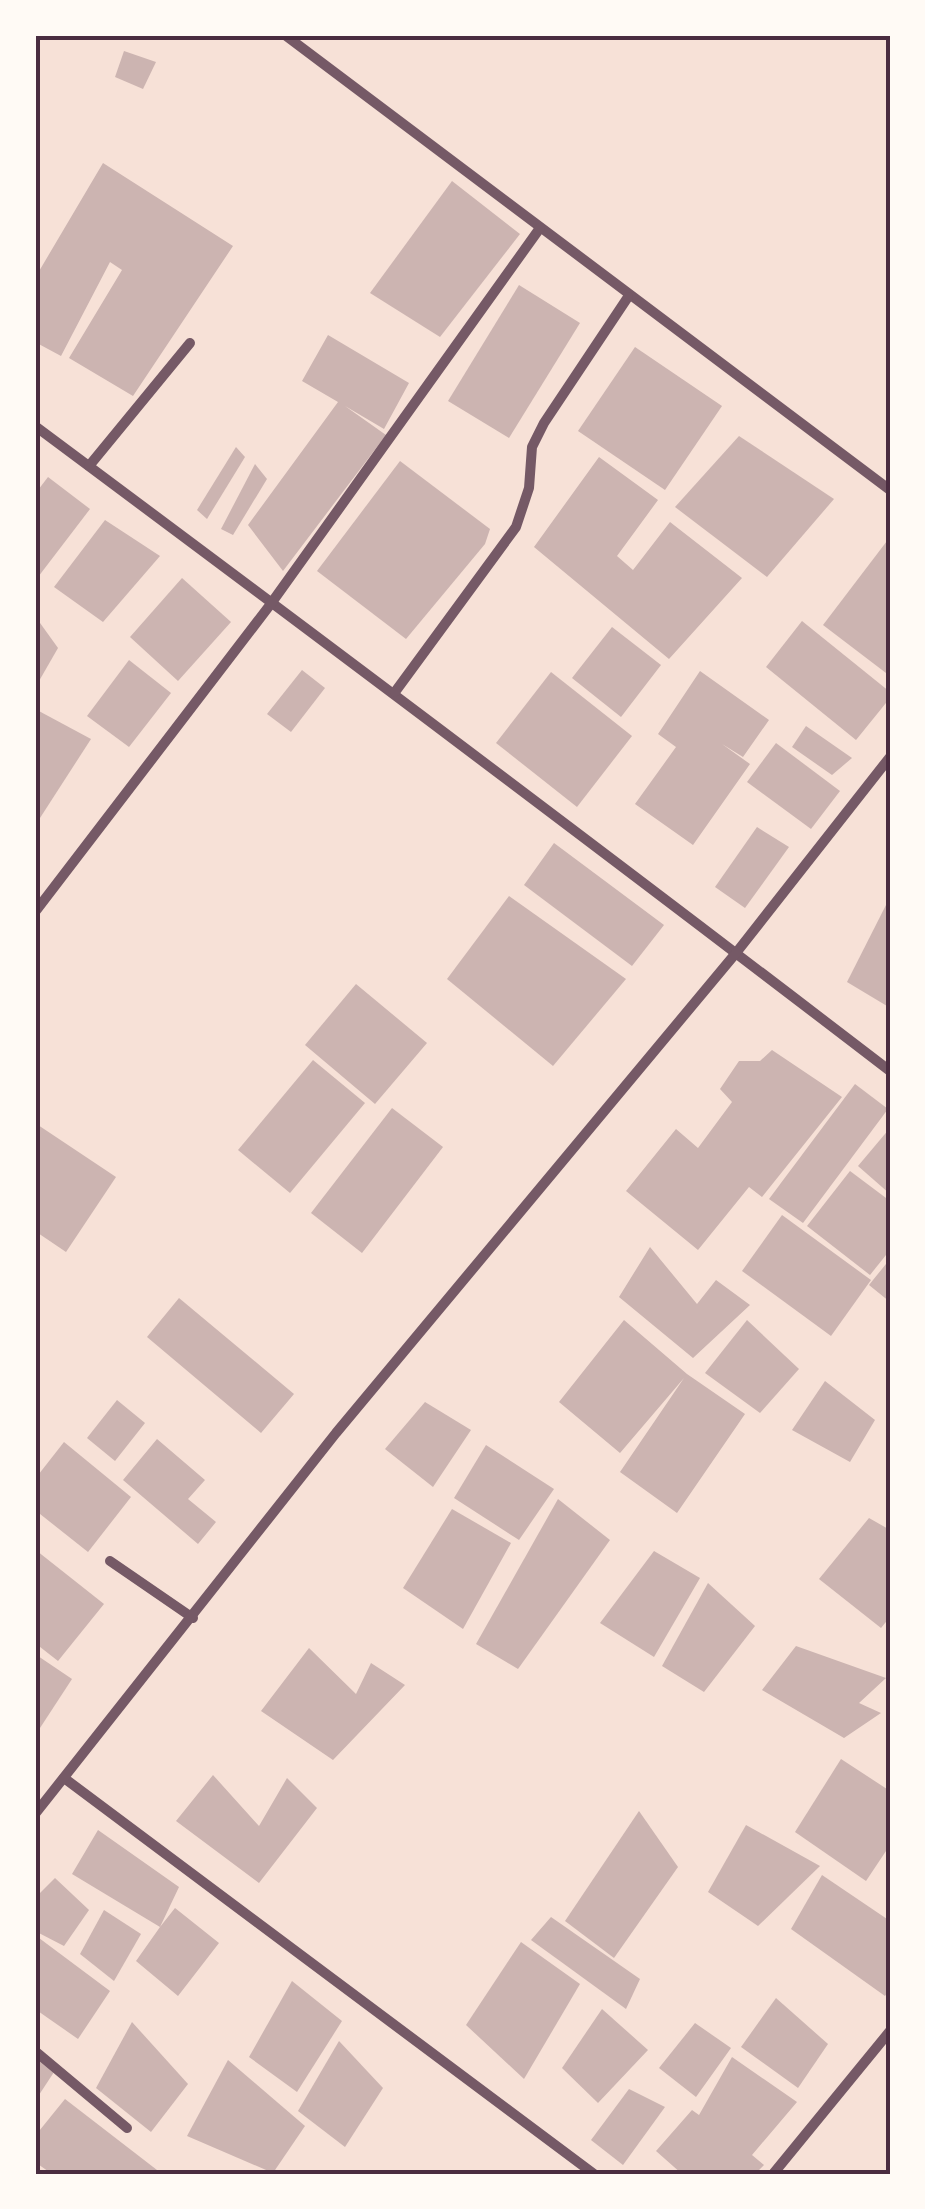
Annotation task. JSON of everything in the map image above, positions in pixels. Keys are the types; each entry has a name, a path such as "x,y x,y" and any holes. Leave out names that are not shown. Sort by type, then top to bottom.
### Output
{"street":[{"path":"285,35 890,490"},
{"path":"35,912 270,604 540,228"},
{"path":"395,692 516,527 529,488 532,447 628,296"},
{"path":"89,466 190,344"},
{"path":"35,426 270,604 395,692 890,1071"},
{"path":"35,1814 336,1433 736,952 890,756"},
{"path":"110,1561 193,1618"},
{"path":"64,1778 594,2174"},
{"path":"772,2174 890,2031"},
{"path":"35,2050 128,2128"}],"building":[{"path":"124,51 156,62 143,89 115,77"},
{"path":"103,163 233,246 133,396 69,358 122,270 110,262 61,356 35,342 35,278"},
{"path":"452,181 520,234 440,337 370,293"},
{"path":"519,285 580,323 509,438 448,401"},
{"path":"328,335 409,383 384,429 345,406 386,435 283,571 248,525 338,402 302,381"},
{"path":"635,347 722,406 665,490 578,431"},
{"path":"739,436 834,499 767,577 675,507"},
{"path":"236,447 245,457 207,519 197,510"},
{"path":"599,457 658,500 617,556 633,570 670,522 742,578 669,659 534,547"},
{"path":"400,461 490,529 485,544 406,639 317,571"},
{"path":"255,464 267,479 233,535 221,529"},
{"path":"48,477 90,509 35,581 35,494"},
{"path":"105,520 160,556 103,622 54,587"},
{"path":"890,537 890,669 886,673 823,625"},
{"path":"182,578 231,622 178,681 130,637"},
{"path":"35,616 58,648 35,688"},
{"path":"802,621 890,692 890,698 856,740 766,667"},
{"path":"612,627 661,665 621,717 572,678"},
{"path":"129,660 171,693 129,747 87,716"},
{"path":"302,670 325,688 291,732 267,714"},
{"path":"700,671 769,720 743,757 722,744 750,764 693,845 635,804 676,747 658,734"},
{"path":"551,672 632,736 577,807 496,743"},
{"path":"37,710 91,739 40,818 35,815"},
{"path":"806,726 852,758 832,775 792,747"},
{"path":"776,743 840,791 811,829 747,782"},
{"path":"757,827 789,847 745,908 715,887"},
{"path":"554,843 664,925 632,966 524,885"},
{"path":"509,896 626,979 553,1066 447,979"},
{"path":"886,905 890,906 887,1006 847,982"},
{"path":"356,984 427,1043 375,1104 305,1045"},
{"path":"772,1050 842,1097 762,1197 749,1187 698,1250 626,1191 676,1129 698,1148 732,1102 720,1089 739,1061 760,1061"},
{"path":"313,1060 365,1103 290,1193 238,1150"},
{"path":"855,1084 888,1109 803,1223 769,1199"},
{"path":"392,1108 443,1147 362,1253 311,1213"},
{"path":"35,1123 116,1177 66,1252 35,1231"},
{"path":"890,1128 890,1194 858,1166"},
{"path":"850,1171 890,1201 890,1250 870,1275 807,1226"},
{"path":"782,1215 871,1280 831,1336 742,1271"},
{"path":"650,1247 697,1304 716,1280 750,1305 693,1358 619,1297"},
{"path":"890,1259 890,1302 869,1285"},
{"path":"179,1298 294,1394 261,1433 147,1337"},
{"path":"624,1320 687,1374 745,1414 677,1513 620,1472 684,1378 620,1453 559,1402"},
{"path":"747,1320 799,1369 760,1413 705,1373"},
{"path":"825,1381 875,1420 850,1462 792,1430"},
{"path":"117,1400 145,1423 115,1461 87,1438"},
{"path":"425,1402 471,1430 433,1487 385,1449"},
{"path":"157,1439 205,1480 188,1499 216,1522 198,1544 123,1480"},
{"path":"64,1442 131,1497 88,1552 35,1510 35,1479"},
{"path":"486,1445 554,1489 519,1540 454,1498"},
{"path":"558,1499 610,1540 518,1669 476,1644"},
{"path":"452,1509 511,1543 463,1629 403,1588"},
{"path":"869,1518 890,1530 890,1617 881,1628 819,1579"},
{"path":"37,1551 104,1604 58,1661 35,1643"},
{"path":"654,1551 700,1578 654,1657 600,1623"},
{"path":"708,1583 755,1626 704,1692 662,1666"},
{"path":"796,1646 886,1678 859,1703 881,1713 844,1738 762,1690"},
{"path":"309,1648 356,1694 371,1663 405,1685 333,1760 261,1711"},
{"path":"35,1654 72,1679 40,1728 35,1725"},
{"path":"841,1759 890,1791 890,1845 866,1881 795,1832"},
{"path":"213,1775 259,1826 287,1778 317,1808 259,1883 176,1821"},
{"path":"639,1811 678,1867 614,1958 565,1921"},
{"path":"746,1825 820,1866 758,1926 708,1892"},
{"path":"98,1830 179,1887 160,1927 72,1874"},
{"path":"822,1875 890,1921 890,1989 885,1996 791,1929"},
{"path":"55,1878 89,1910 64,1946 35,1931 35,1898"},
{"path":"175,1908 219,1943 178,1996 136,1961"},
{"path":"104,1910 141,1934 114,1981 80,1954"},
{"path":"551,1917 640,1979 626,2009 531,1940"},
{"path":"35,1935 110,1991 78,2039 35,2009"},
{"path":"521,1942 580,1984 524,2079 466,2025"},
{"path":"292,1981 342,2021 297,2092 249,2057"},
{"path":"776,1998 828,2044 798,2088 741,2047"},
{"path":"602,2009 648,2050 598,2103 562,2068"},
{"path":"132,2022 188,2084 151,2132 96,2088"},
{"path":"695,2023 731,2048 696,2097 659,2068"},
{"path":"339,2041 383,2088 345,2147 298,2111"},
{"path":"35,2057 56,2069 35,2101"},
{"path":"732,2057 797,2102 752,2155 764,2165 755,2174 682,2174 656,2151 692,2110 699,2115"},
{"path":"228,2060 305,2126 273,2173 187,2136"},
{"path":"629,2089 665,2107 623,2165 591,2140"},
{"path":"65,2099 157,2170 154,2174 52,2174 35,2162 35,2136"}]}
